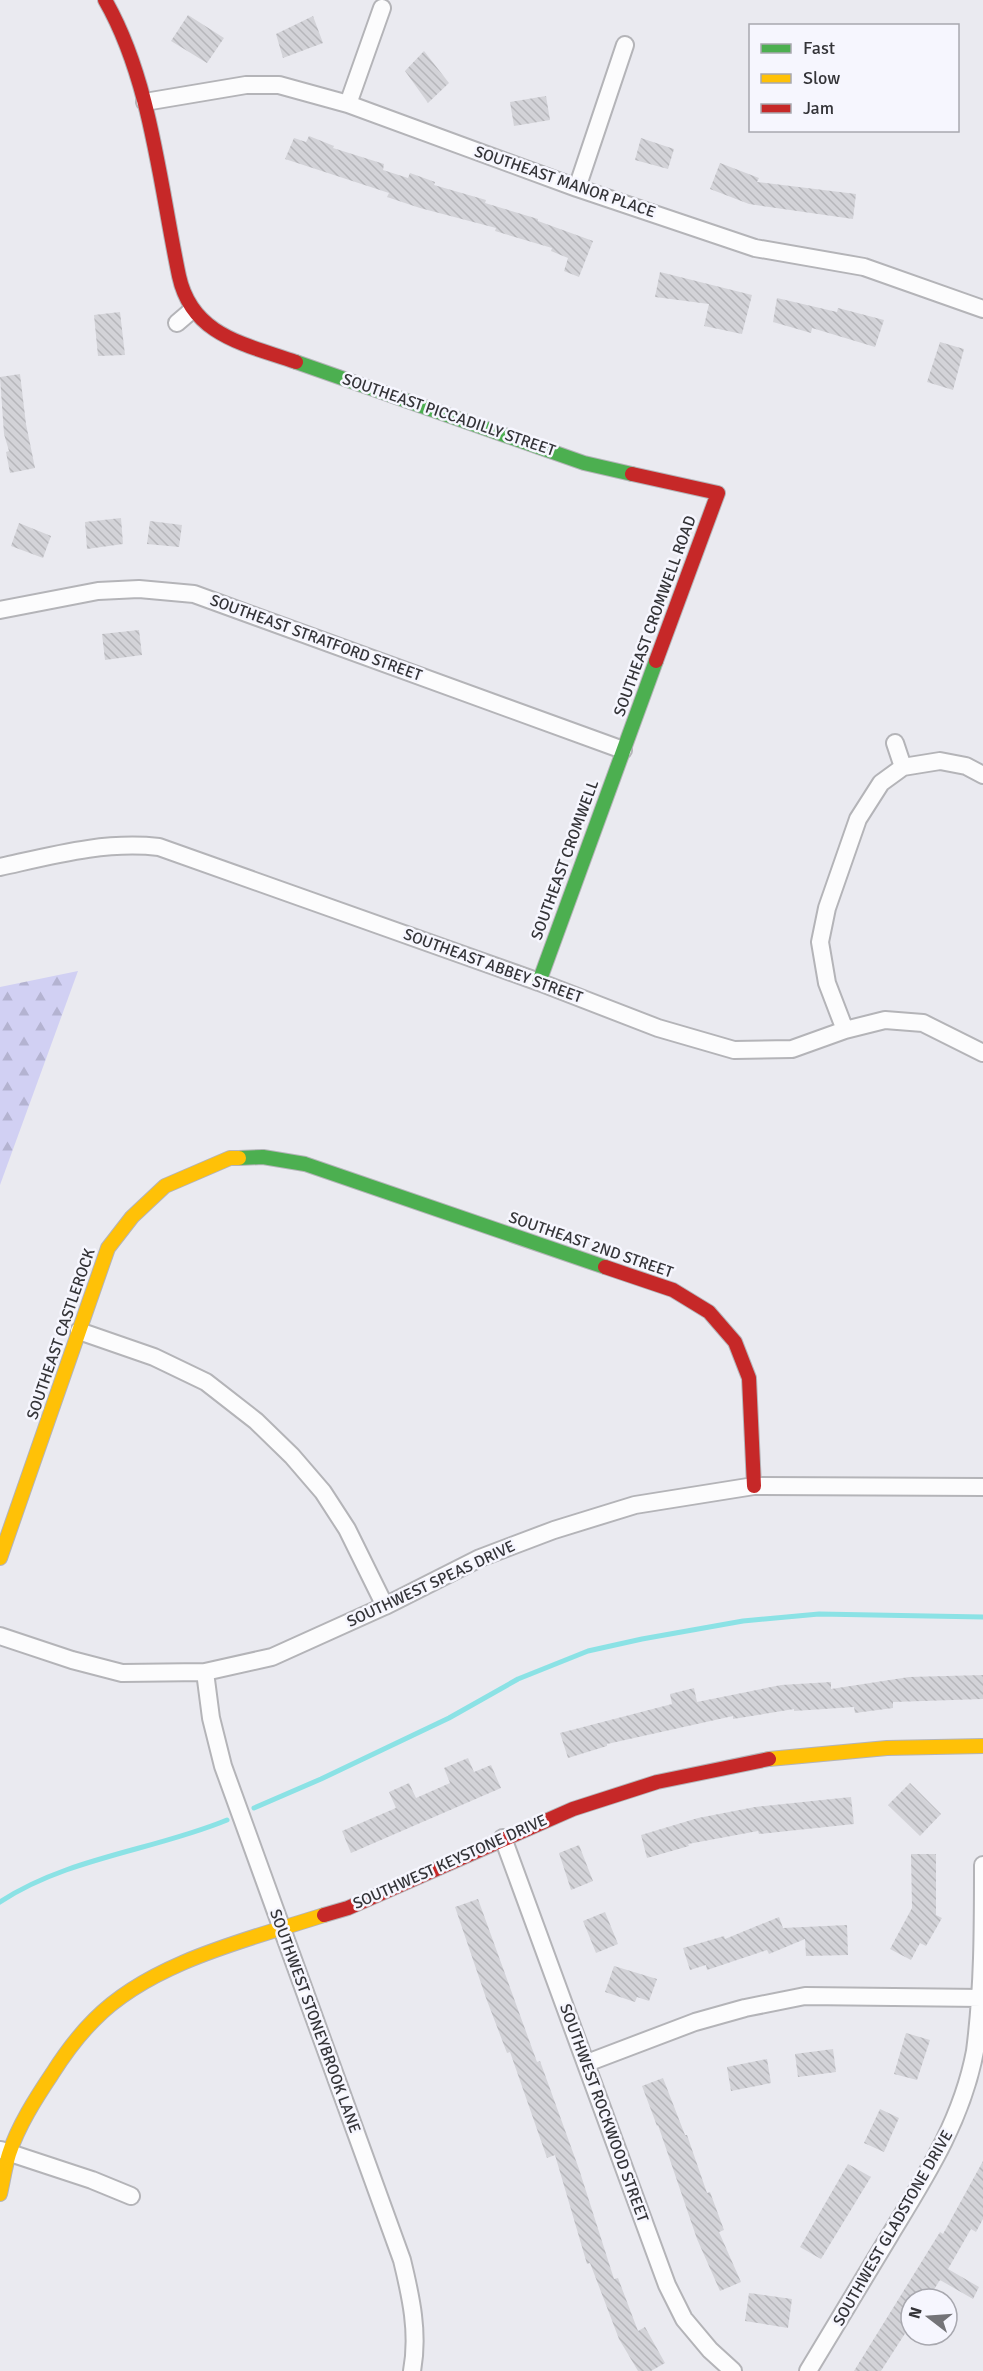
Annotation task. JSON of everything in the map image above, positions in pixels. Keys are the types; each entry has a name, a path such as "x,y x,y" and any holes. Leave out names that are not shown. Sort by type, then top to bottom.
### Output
{"street":[{"path":"105,0 131,50 145,102 183,294 191,311 177,323"},
{"path":"348,104 382,8"},
{"path":"577,188 624,45"},
{"name":"SOUTHEAST MANOR PLACE","path":"145,102 246,86 279,85 348,104 577,188 755,248 864,267 983,309"},
{"name":"SOUTHEAST PICCADILLY STREET","path":"191,311 202,321 231,339 584,463 718,494"},
{"name":"SOUTHEAST CROMWELL ROAD","path":"623,750 718,494"},
{"name":"SOUTHEAST STRATFORD STREET","path":"0,610 98,591 139,589 194,594 623,750"},
{"path":"895,743 903,767"},
{"name":"SOUTHEAST CROMWELL","path":"539,982 623,750"},
{"path":"845,1030 827,983 820,942 827,908 858,819 881,783 903,767 940,761 966,766 983,775"},
{"name":"SOUTHEAST ABBEY STREET","path":"0,867 73,850 111,845 159,847 539,982 658,1028 734,1050 792,1049 845,1030 885,1020 923,1023 983,1053"},
{"name":"SOUTHEAST CASTLEROCK","path":"0,1558 108,1248 132,1217 165,1186 230,1158 263,1157 283,1160"},
{"name":"SOUTHEAST 2ND STREET","path":"283,1160 305,1164 673,1290 709,1312 735,1342 749,1378 754,1486"},
{"path":"79,1331 154,1357 206,1382 256,1421 292,1456 323,1492 347,1529 385,1606"},
{"name":"SOUTHWEST SPEAS DRIVE","path":"0,1636 72,1660 122,1673 205,1672 272,1657 385,1606 480,1558 554,1530 635,1505 754,1486 983,1487"},
{"name":"SOUTHWEST STONEYBROOK LANE","path":"205,1672 223,1766 402,2260 413,2307 415,2356 412,2371"},
{"name":"SOUTHWEST KEYSTONE DRIVE","path":"0,2194 5,2151 35,2098 63,2057 95,2019 118,2000 178,1965 214,1950 348,1908 573,1809 657,1782 764,1759 887,1748 983,1746"},
{"name":"SOUTHWEST ROCKWOOD STREET","path":"503,1838 667,2285 684,2319 710,2350 733,2371"},
{"name":"SOUTHWEST GLADSTONE DRIVE","path":"808,2371 929,2171 950,2132 964,2094 975,2051 982,1998 983,1865"},
{"path":"587,2063 694,2022 745,2008 805,1996 982,1998"},
{"path":"5,2151 92,2180 131,2196"}],"green space":[{"path":"78,971 0,1185 0,987"}],"building":[{"path":"188,15 224,38 207,63 171,41"},
{"path":"313,16 323,43 283,58 276,34"},
{"path":"424,51 449,83 428,103 405,71"},
{"path":"546,96 550,120 514,126 510,102"},
{"path":"309,136 334,146 333,148 384,164 383,170 408,178 410,173 435,182 434,185 486,200 485,203 538,219 538,221 593,241 579,277 564,271 568,258 551,251 552,248 495,231 496,228 387,197 389,193 285,159 294,138 306,142"},
{"path":"641,138 674,149 668,169 635,160"},
{"path":"720,163 759,178 757,182 856,194 853,219 749,204 710,189"},
{"path":"660,272 752,295 742,334 704,326 709,304 655,297"},
{"path":"777,298 837,312 838,308 884,320 875,347 812,328 811,333 773,322"},
{"path":"120,312 125,355 98,356 94,315"},
{"path":"940,342 964,349 953,390 927,382"},
{"path":"20,374 26,424 35,468 10,473 6,452 9,451 4,434 0,377"},
{"path":"121,518 123,544 87,549 85,522"},
{"path":"150,521 182,525 179,547 147,544"},
{"path":"19,523 51,536 43,558 11,546"},
{"path":"139,630 142,655 105,660 102,634"},
{"path":"983,1675 983,1699 893,1702 893,1708 855,1713 854,1707 794,1711 794,1709 733,1719 733,1716 607,1744 607,1746 568,1758 560,1733 672,1704 670,1694 694,1688 697,1702 781,1685 831,1682 831,1689 909,1677"},
{"path":"468,1758 474,1772 491,1765 501,1788 351,1853 342,1831 396,1808 389,1792 409,1783 416,1798 450,1783 444,1768"},
{"path":"910,1783 941,1814 920,1836 888,1805"},
{"path":"851,1797 854,1824 759,1834 758,1831 688,1844 689,1846 647,1858 641,1835 698,1818 755,1807"},
{"path":"579,1845 593,1881 571,1890 559,1853"},
{"path":"911,1854 936,1854 936,1915 942,1918 926,1946 920,1943 911,1960 890,1949 912,1908"},
{"path":"478,1899 537,2062 540,2061 579,2169 614,2279 618,2278 638,2331 645,2327 665,2363 651,2371 638,2371 619,2339 590,2263 587,2264 555,2155 547,2158 510,2052 507,2053 486,1998 455,1907"},
{"path":"605,1912 618,1944 596,1953 583,1921"},
{"path":"779,1917 783,1928 847,1925 848,1955 806,1956 805,1939 769,1954 767,1950 707,1970 706,1965 690,1970 683,1948 724,1936 725,1939"},
{"path":"614,1966 657,1979 649,2001 637,1997 635,2002 605,1992"},
{"path":"906,2033 930,2040 917,2080 894,2074"},
{"path":"833,2049 836,2072 798,2077 795,2054"},
{"path":"767,2059 771,2083 731,2091 727,2067"},
{"path":"663,2078 685,2135 687,2135 707,2193 710,2192 724,2230 719,2232 741,2282 720,2291 697,2239 658,2125 642,2086"},
{"path":"880,2109 899,2118 884,2152 864,2143"},
{"path":"983,2161 983,2219 976,2232 971,2229 948,2269 979,2287 973,2299 959,2291 959,2287 952,2287 940,2280 936,2287 906,2287 940,2232 943,2234"},
{"path":"848,2164 871,2177 821,2259 800,2247"},
{"path":"749,2293 792,2299 788,2328 745,2321"},
{"path":"899,2298 899,2343 881,2371 854,2371"}],"waterway":[{"path":"254,1808 449,1718 518,1679 588,1651 743,1621 819,1614 983,1617"},
{"path":"0,1902 53,1875 227,1820"}],"traffic: fast":[{"path":"296,362 584,463 632,474"},
{"path":"539,982 656,661"},
{"path":"239,1158 263,1157 305,1164 605,1267"}],"traffic: slow":[{"path":"0,1558 108,1248 132,1217 165,1186 230,1158 239,1158"},
{"path":"769,1759 887,1748 983,1746"},
{"path":"0,2194 13,2144 34,2102 77,2039 117,2000 143,1982 202,1955 324,1915"}],"traffic: jam":[{"path":"105,0 121,31 144,99 179,276 186,296 208,325 223,335 296,362"},
{"path":"632,474 718,493 656,661"},
{"path":"605,1267 673,1290 709,1312 735,1342 749,1378 754,1486"},
{"path":"324,1915 348,1908 573,1809 657,1782 769,1759"}]}
